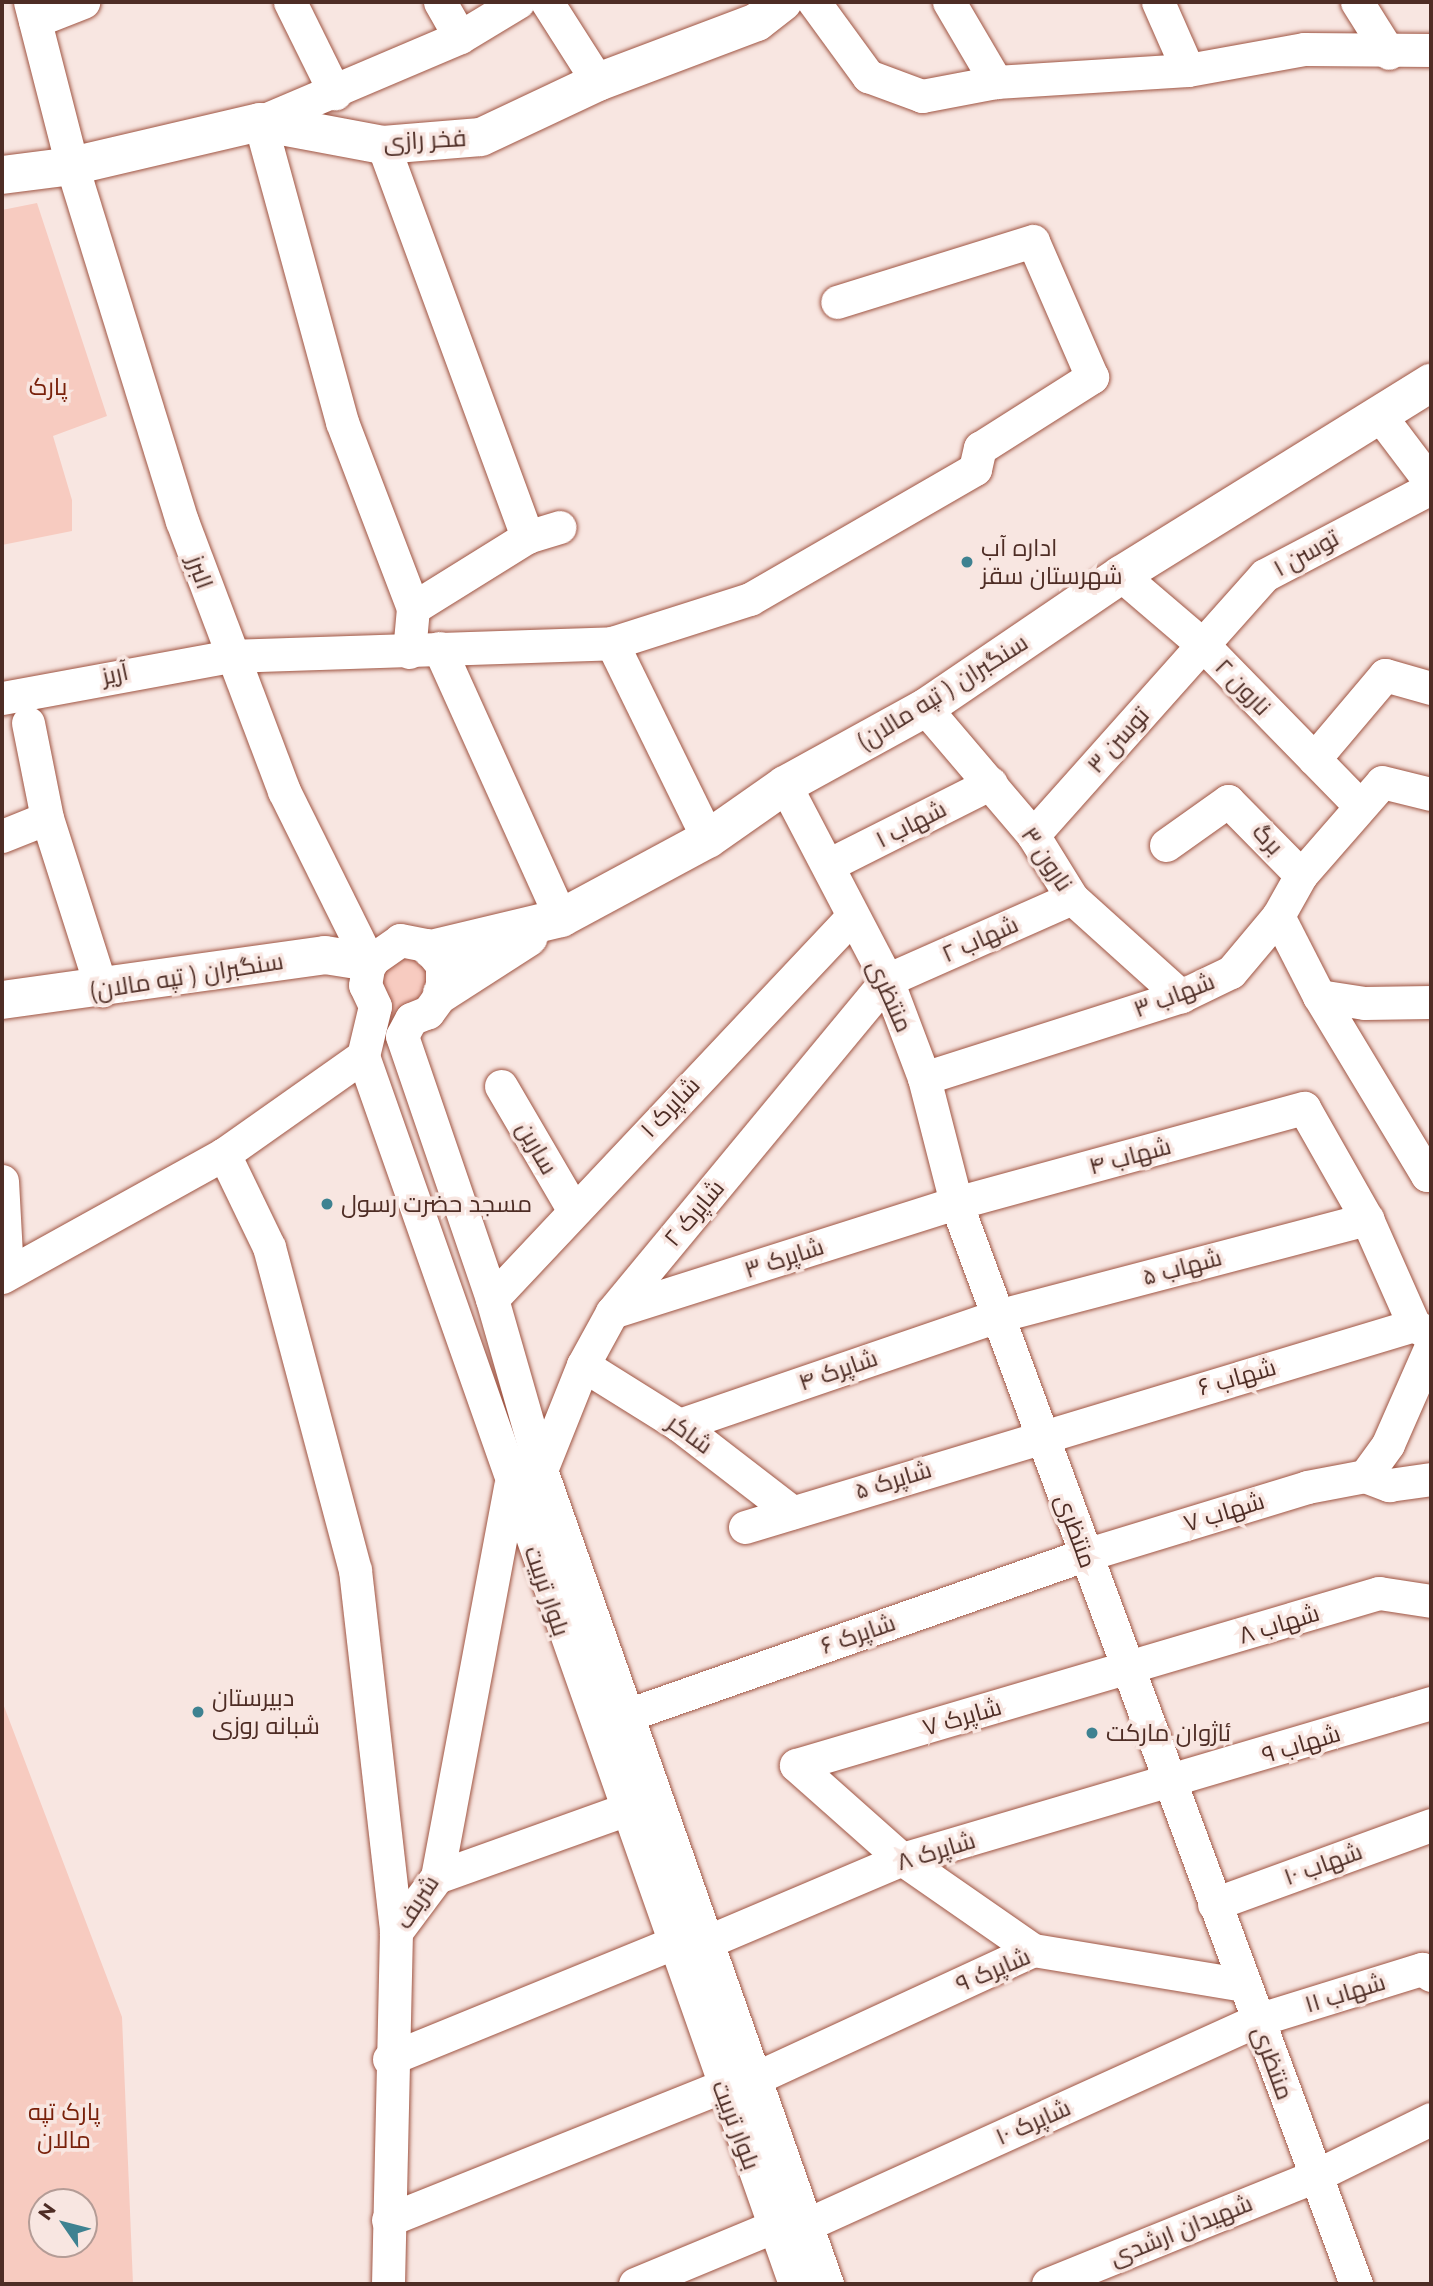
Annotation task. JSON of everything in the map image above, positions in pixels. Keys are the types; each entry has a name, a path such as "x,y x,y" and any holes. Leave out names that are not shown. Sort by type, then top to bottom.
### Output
{"main road":[{"name":"فخر رازی","path":"2,175 72,166 260,122 383,145 481,137 761,8"},
{"name":"سنگبران ( تپه مالان)","path":"431,949 561,919 709,839 785,785 925,708 1121,575 1381,417 1431,383"},
{"path":"442,993 561,919"},
{"name":"سنگبران ( تپه مالان)","path":"2,1000 102,990 325,955 369,962"}],"street":[{"path":"32,11 83,2"},
{"path":"290,2 335,93"},
{"path":"440,2 460,37"},
{"path":"518,2 460,37 335,93 260,122 342,422 413,607 424,650 561,919"},
{"path":"547,2 598,82"},
{"path":"814,2 868,76 922,96 996,82 1188,70 1304,49 1389,52 1431,50"},
{"path":"949,2 996,82"},
{"path":"1158,2 1188,70"},
{"path":"1357,2 1389,52"},
{"name":"البرز","path":"32,11 72,166 230,656 284,791 369,962"},
{"path":"383,145 527,537"},
{"name":"آریز","path":"2,698 230,656 612,643 750,599 975,469 980,448 1092,377 1033,241 837,302"},
{"path":"1381,417 1431,485"},
{"name":"توسن ۱","path":"1203,645 1265,575 1431,485"},
{"path":"413,607 527,537 559,527"},
{"name":"نارون ۲","path":"1121,575 1203,645 1360,806"},
{"path":"612,643 709,839"},
{"name":"توسن ۳","path":"1032,835 1203,645"},
{"path":"1314,759 1385,675 1431,688"},
{"name":"نارون ۳","path":"925,708 991,783 1032,835 1072,898 1181,996"},
{"path":"28,723 47,818 102,990"},
{"name":"شهاب ۳","path":"924,1078 1181,996 1231,972 1278,916 1301,875 1382,782 1431,794"},
{"name":"شهاب ۱","path":"830,864 991,783"},
{"name":"منتظری","path":"785,785 830,864 850,919 887,980 924,1078 956,1203 1356,2284"},
{"name":"برگ","path":"1166,845 1217,807 1236,804 1301,875"},
{"path":"2,836 47,818"},
{"name":"شهاب ۲","path":"887,980 1072,898"},
{"path":"1278,916 1319,996 1427,1175 1431,1172"},
{"name":"شاپرک ۱","path":"492,1298 573,1209 850,919"},
{"path":"400,940 431,949 442,965 442,993 428,1012 411,1019 394,1018 375,1006 365,985 369,962 400,940"},
{"name":"شاپرک ۲","path":"541,1470 583,1365 612,1312 887,980"},
{"path":"1319,996 1364,1003 1431,1002"},
{"path":"2,1181 5,1275 224,1154 363,1056 375,1006"},
{"name":"بلوار تربیت","path":"411,1019 401,1036 492,1298 541,1470 758,2077 827,2284"},
{"name":"بلوار تربیت","path":"363,1056 721,2087 795,2284"},
{"name":"سارین","path":"501,1086 573,1209"},
{"name":"شهاب ۴","path":"956,1203 1304,1108 1367,1219"},
{"path":"224,1154 269,1247 355,1570 396,1932"},
{"name":"شاپرک ۳","path":"612,1312 956,1203"},
{"path":"1367,1219 1426,1335 1388,1444 1364,1476 1389,1486 1431,1479"},
{"name":"شهاب ۵","path":"997,1316 1367,1219"},
{"name":"شاپرک ۴","path":"679,1425 997,1316"},
{"name":"شهاب ۶","path":"1041,1435 1426,1335"},
{"name":"شاکر","path":"583,1365 679,1425 792,1511"},
{"name":"شاپرک ۵","path":"745,1527 1041,1435"},
{"name":"شهاب ۷","path":"1085,1555 1307,1487 1364,1476"},
{"name":"شریف","path":"388,2284 390,2059 396,1932 437,1877 510,1483"},
{"name":"شاپرک ۶","path":"630,1714 1085,1555"},
{"name":"شهاب ۸","path":"1128,1670 1379,1593 1431,1601"},
{"name":"شاپرک ۷","path":"902,1859 796,1765 1128,1670"},
{"name":"شهاب ۹","path":"1170,1784 1431,1703"},
{"name":"شاپرک ۸","path":"709,1941 902,1859 1170,1784"},
{"path":"437,1877 624,1810"},
{"name":"شهاب ۱۰","path":"1214,1904 1431,1825"},
{"path":"902,1859 1033,1950"},
{"path":"390,2059 671,1944"},
{"name":"شاپرک ۹","path":"758,2077 1033,1950 1244,1985"},
{"name":"شهاب ۱۱","path":"1257,2020 1422,1969 1431,1975"},
{"name":"شاپرک ۱۰","path":"808,2224 1257,2020"},
{"path":"388,2220 721,2087"},
{"name":"شهیدان ارشدی","path":"1048,2284 1315,2176 1431,2119"},
{"path":"635,2284 775,2226"}],"green space":[{"name":"پارک","path":"37,203 107,416 53,436 72,500 72,531 2,545 2,210"},
{"path":"400,940 445,978 394,1018 384,1014 365,973"},
{"name":"پارک تپه مالان","path":"2,1701 122,2017 133,2284 2,2284"}],"place":[{"name":"اداره آب شهرستان سقز","path":"967,562"},
{"name":"مسجد حضرت رسول","path":"327,1204"},
{"name":"دبیرستان شبانه روزی","path":"198,1712"},
{"name":"ئاژوان مارکت","path":"1092,1733"}]}
